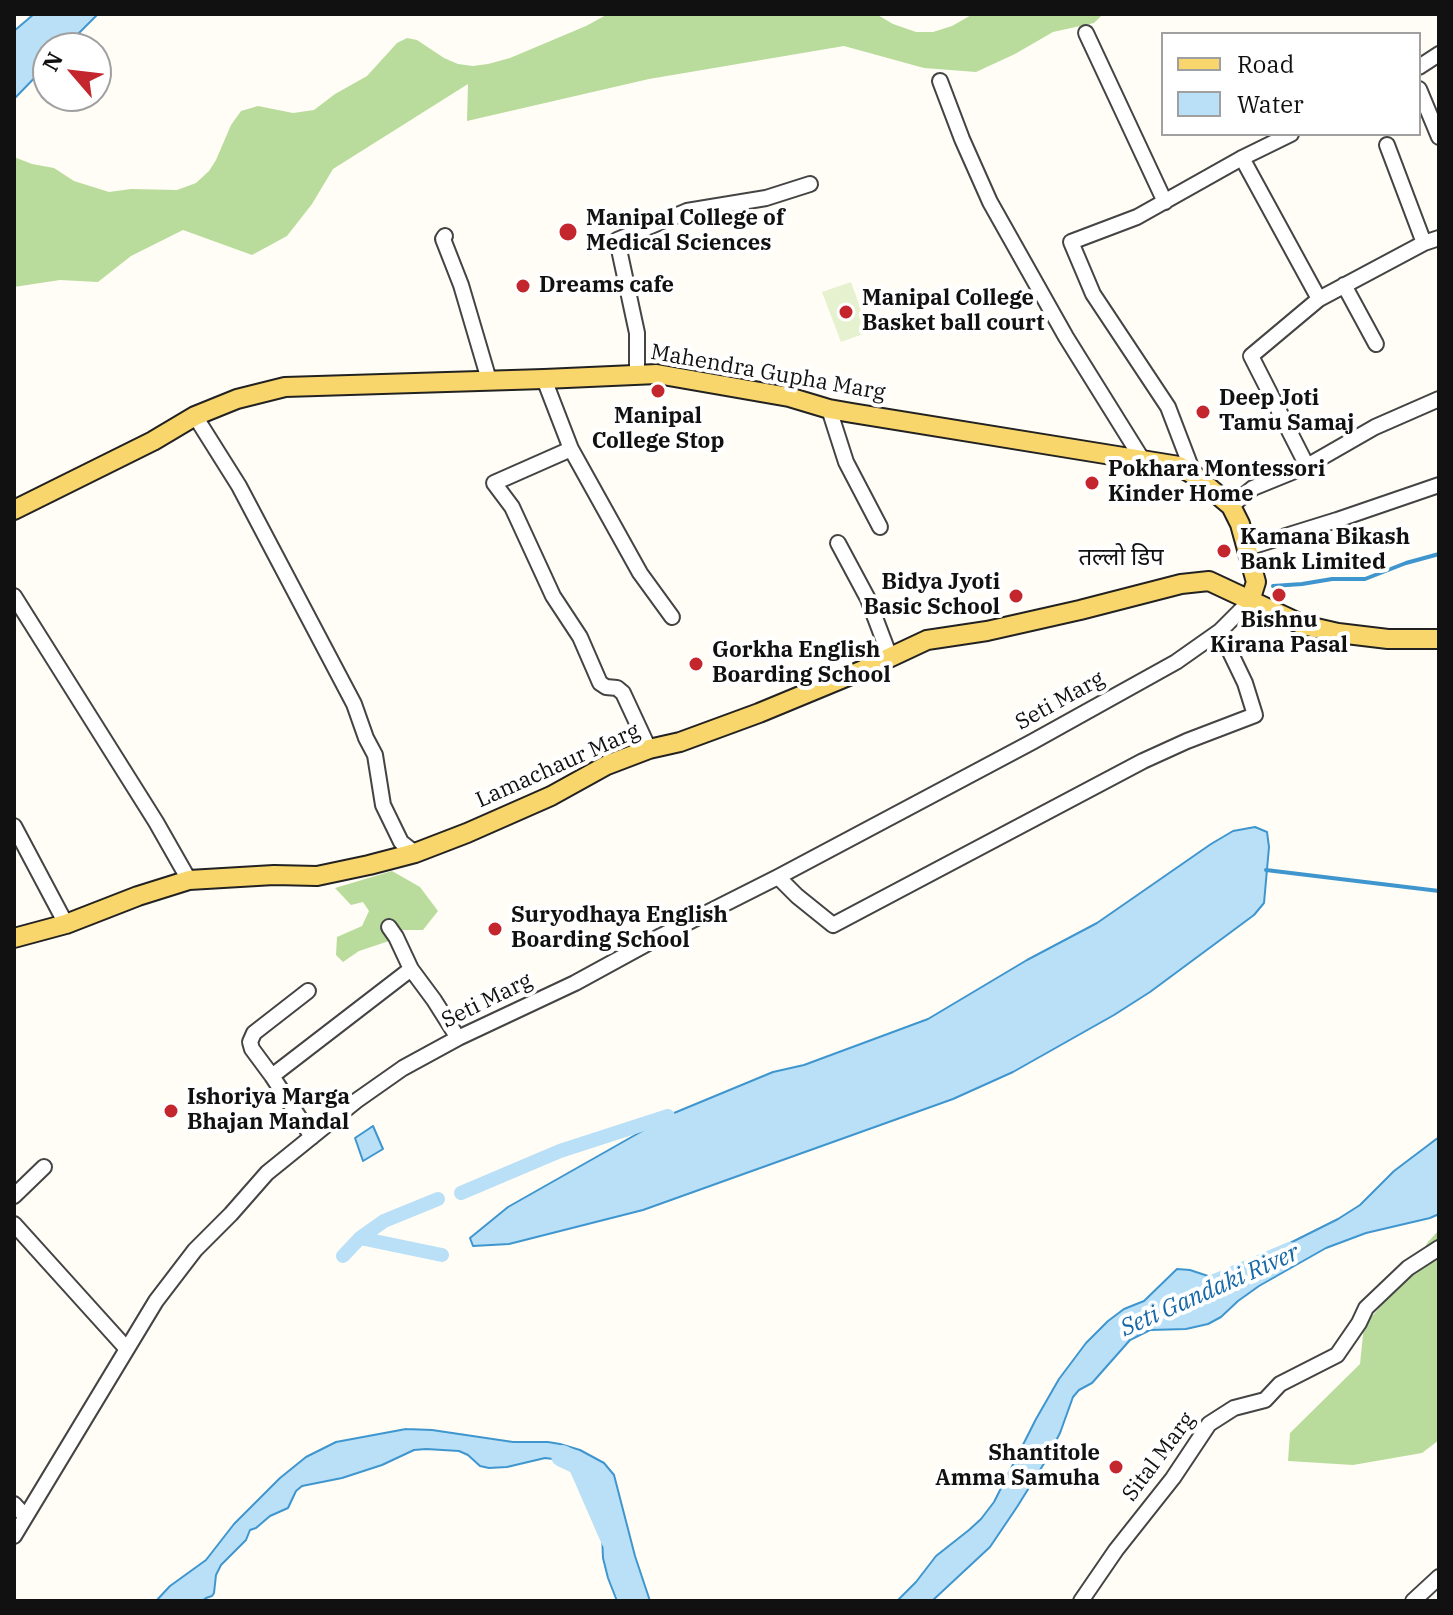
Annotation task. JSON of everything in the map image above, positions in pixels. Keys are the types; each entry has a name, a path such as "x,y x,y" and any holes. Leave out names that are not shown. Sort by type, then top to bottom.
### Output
{"main road":[{"name":"Mahendra Gupha Marg","path":"14,510 153,441 195,416 237,399 285,387 657,374 789,397 829,409 1179,466 1231,506 1240,524 1256,582 1250,601"},
{"name":"Lamachaur Marg","path":"14,938 66,924 189,880 317,876 415,853 551,796 607,765 759,713 927,640 1003,627 1181,584 1209,581 1303,625 1338,633 1388,639 1439,639"}],"street":[{"path":"1086,33 1165,202"},
{"path":"1421,66 1439,54"},
{"path":"940,81 990,202 1066,337 1142,459"},
{"path":"1421,94 1439,137"},
{"path":"1194,475 1168,407 1093,294 1071,242 1137,217 1287,136"},
{"path":"1307,466 1251,356 1319,299 1432,240 1387,145"},
{"path":"1242,158 1319,299"},
{"path":"637,374 637,333 617,240 687,211 766,198 810,184"},
{"path":"445,236 443,239 461,285 489,380"},
{"path":"1344,285 1376,344"},
{"path":"544,379 571,449 640,573 672,617"},
{"path":"1231,506 1253,488 1307,466 1375,427 1439,399"},
{"path":"829,409 846,462 880,527"},
{"path":"195,416 239,486 354,704 375,755 383,805 401,842 415,853"},
{"path":"571,449 494,483 512,507 553,596 580,637 600,683 623,693 649,749"},
{"path":"1247,548 1439,485"},
{"path":"838,543 868,599 890,657"},
{"path":"14,596 189,880"},
{"name":"Seti Marg","path":"14,1536 126,1348 156,1301 195,1250 267,1173 356,1101 403,1068 458,1038 575,983 778,877 1176,662 1220,631 1250,601"},
{"path":"778,877 833,925 1143,761 1255,715 1245,683 1220,631"},
{"path":"14,826 66,924"},
{"path":"389,927 411,969 458,1038"},
{"path":"272,1076 411,969"},
{"path":"308,991 254,1033 250,1042 312,1137"},
{"path":"14,1196 44,1167"},
{"path":"14,1224 126,1348"},
{"name":"Sital Marg","path":"1081,1601 1116,1550 1173,1478 1209,1424 1234,1408 1265,1400 1280,1384 1337,1355 1366,1308 1408,1268 1439,1248"},
{"path":"14,1504 25,1516"},
{"path":"1413,1601 1439,1577"}],"green space":[{"path":"608,14 876,14 916,32 933,32 973,14 1103,14 1094,23 1053,32 976,72 924,68 844,46 649,79 467,121 468,84 333,169 312,204 287,236 252,255 183,230 131,256 98,282 60,280 14,287 14,157 54,168 74,181 109,192 177,190 196,183 209,171 241,111 258,106 293,113 314,110 367,76 397,43 407,38 417,40 458,64 473,66 510,58"},
{"name":"Manipal College Basket ball court","path":"851,282 869,332 841,342 822,292"},
{"path":"392,871 420,887 438,911 423,930 402,930 389,941 359,951 343,962 336,955 337,937 362,926 369,911 363,902 351,905 335,888"},
{"path":"1439,1230 1439,1440 1422,1453 1353,1465 1288,1461 1290,1433 1360,1364 1364,1325 1408,1276 1428,1242"}],"water":[{"path":"34,14 98,14 80,32 32,32 32,80 14,99 14,31"},
{"path":"1255,827 1267,832 1269,847 1264,903 1254,915 1150,992 1013,1072 953,1099 643,1210 509,1244 473,1246 470,1238 508,1207 674,1113 773,1072 804,1065 928,1019 1027,960 1097,923 1233,831"},
{"path":"373,1126 383,1149 363,1161 355,1138"},
{"path":"1439,1137 1439,1214 1366,1233 1326,1248 1259,1286 1208,1324 1186,1329 1150,1330 1130,1340 1092,1383 1073,1397 1045,1462 990,1547 932,1601 897,1601 936,1556 981,1519 994,1502 1059,1379 1086,1343 1108,1321 1124,1309 1144,1301 1177,1269 1190,1270 1229,1283 1240,1281 1286,1245 1360,1205 1394,1171"},
{"path":"406,1429 513,1442 560,1444 580,1450 604,1463 614,1475 650,1601 617,1601 603,1558 597,1490 571,1464 545,1458 489,1468 480,1466 459,1451 426,1449 414,1450 342,1478 302,1486 288,1508 250,1530 246,1540 221,1565 212,1596 202,1601 156,1601 170,1586 206,1560 234,1524 306,1457 336,1442"}],"waterway":[{"path":"1273,586 1332,579 1365,579 1439,554"},
{"path":"1266,870 1439,891"},
{"path":"461,1193 560,1151 668,1116"},
{"path":"360,1238 384,1221 438,1199"},
{"path":"343,1256 360,1238 442,1255"},
{"name":"Seti Gandaki River","path":"1196,1293 1290,1253"},
{"name":"Seti Gandaki River","path":"562,1456 577,1463 581,1469 612,1540"}],"place":[{"name":"Manipal College of Medical Sciences","path":"568,232"},
{"name":"Dreams cafe","path":"523,286"},
{"name":"Manipal College Basket ball court","path":"846,312"},
{"name":"Manipal College Stop","path":"658,391"},
{"name":"Deep Joti Tamu Samaj","path":"1203,412"},
{"name":"Pokhara Montessori Kinder Home","path":"1092,483"},
{"name":"Kamana Bikash Bank Limited","path":"1224,551"},
{"name":"Bishnu Kirana Pasal","path":"1279,595"},
{"name":"Bidya Jyoti Basic School","path":"1016,596"},
{"name":"Gorkha English Boarding School","path":"696,664"},
{"name":"Suryodhaya English Boarding School","path":"495,929"},
{"name":"Ishoriya Marga Bhajan Mandal","path":"171,1111"},
{"name":"Shantitole Amma Samuha","path":"1116,1467"}],"district":[{"name":"तल्लो डिप","path":"1121,558"}]}
